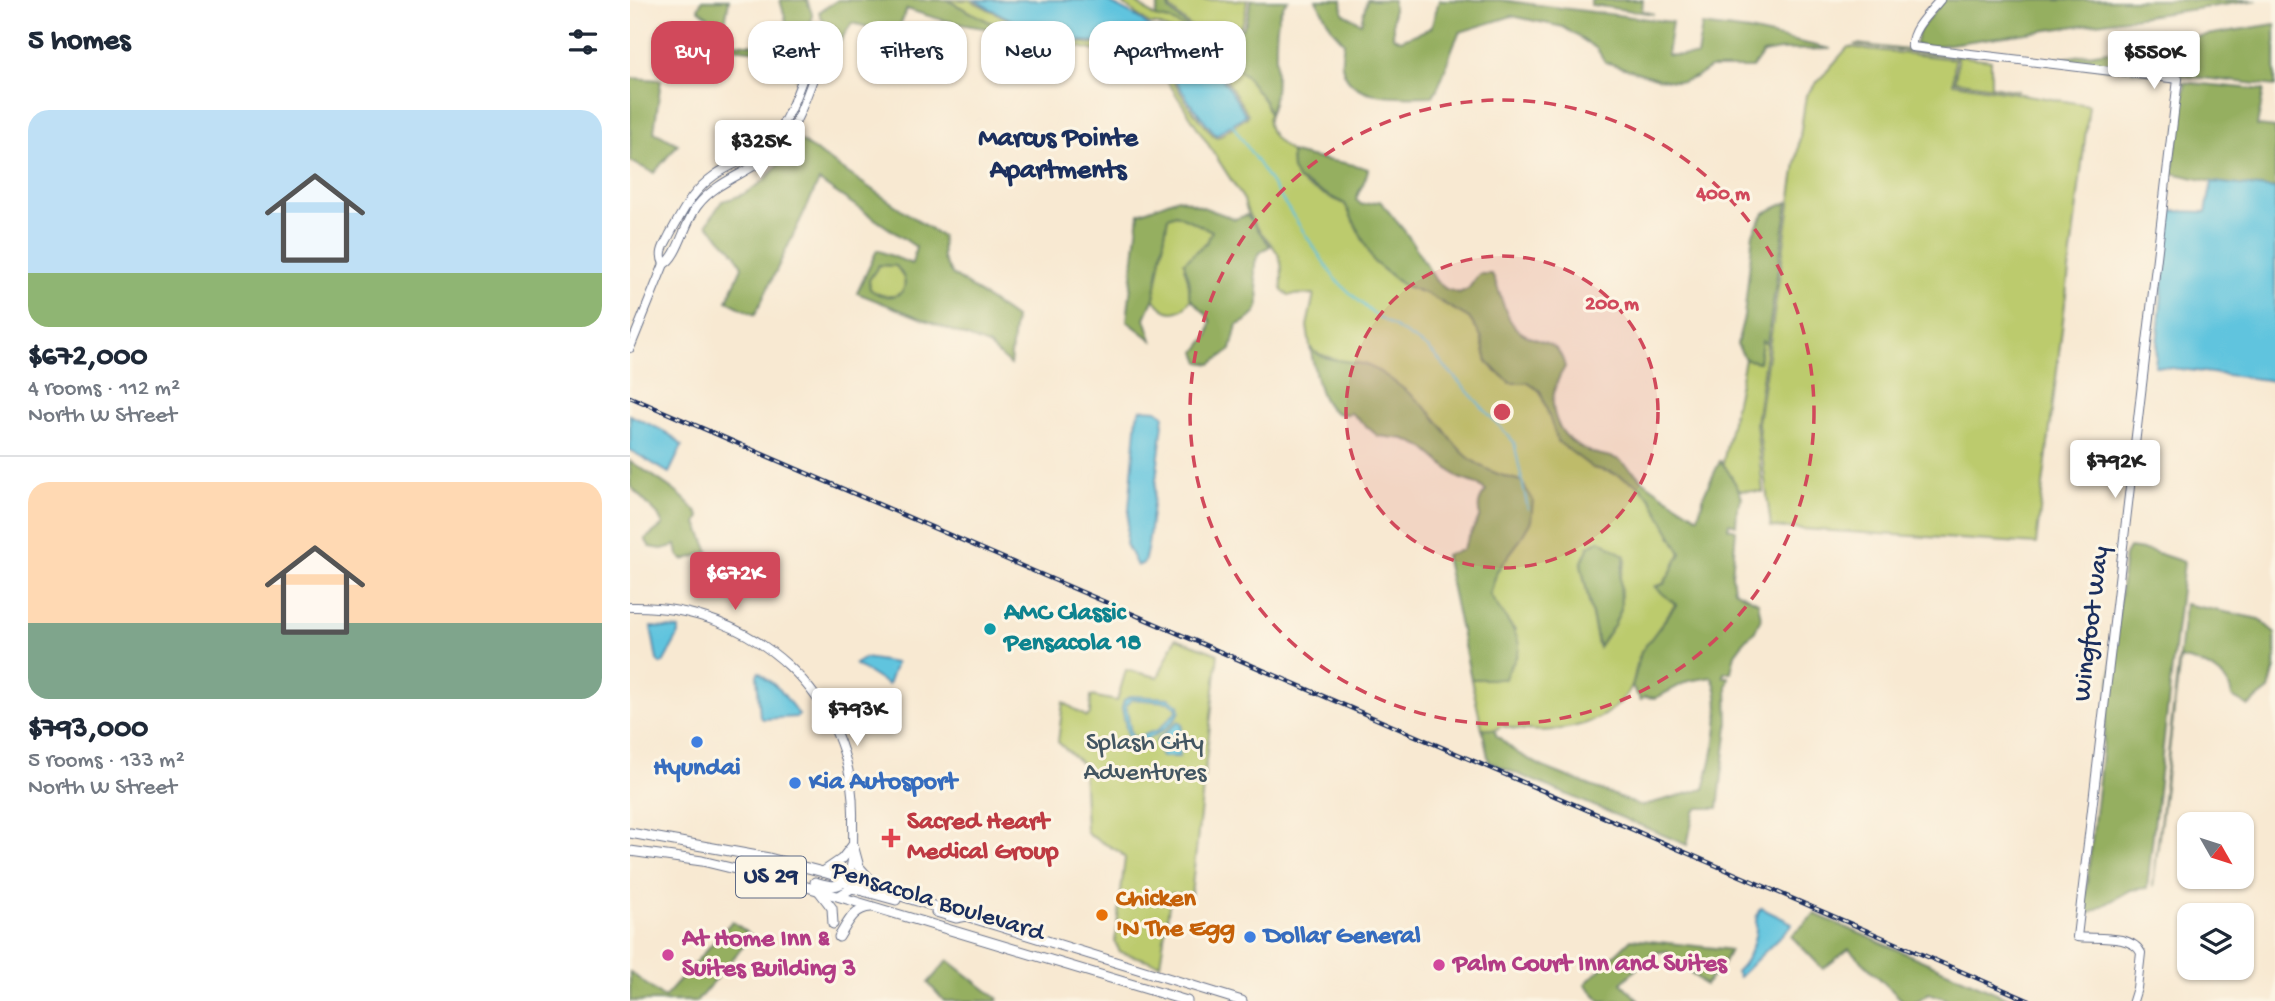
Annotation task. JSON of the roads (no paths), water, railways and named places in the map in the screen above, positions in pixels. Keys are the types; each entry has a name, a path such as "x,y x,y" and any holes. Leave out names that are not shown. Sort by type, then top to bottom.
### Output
{"main road":[{"name":"Pensacola Boulevard","path":"630,832 769,858 823,872 1242,1001"},
{"path":"823,872 842,859 853,844"},
{"path":"853,844 859,867 877,887"},
{"path":"702,861 705,846"},
{"name":"Pensacola Boulevard","path":"630,851 702,861 839,895 1187,1001"},
{"path":"740,870 760,868 834,887 839,887 848,879"},
{"path":"839,895 846,890 861,888 956,918 970,916"},
{"path":"818,890 832,908 833,924"},
{"path":"839,937 853,914 863,907 874,907"}],"street":[{"name":"Wingfoot Way","path":"1940,0 1915,32 1912,47 2178,79 2077,937 2094,938"},
{"path":"630,348 664,264 674,257 686,223 700,202 718,185 762,162 784,141 793,125 816,57 775,136 755,155 716,174 697,191 682,210 663,246 661,258 664,264"},
{"path":"630,607 676,609 721,622 763,644 799,676 831,720 843,752 853,799 853,844 848,879 839,895"},
{"path":"2079,923 2094,938 2127,941 2134,944 2141,953 2133,1001"}],"water":[{"path":"975,0 1105,0 1142,21 1089,21 1089,41 1075,40 1075,21 1015,21"},
{"path":"1178,84 1226,84 1246,115 1216,135"},
{"path":"2212,182 2275,189 2275,381 2155,366 2170,211 2206,212"},
{"path":"1141,409 1157,410 1164,415 1148,545 1144,563 1137,566 1126,544 1137,416"},
{"path":"630,415 665,432 682,446 669,473 630,450"},
{"path":"651,627 679,629 679,634 660,664 657,660"},
{"path":"865,658 896,663 888,685 855,664"},
{"path":"759,672 780,690 799,715 797,717 760,717"},
{"path":"1131,696 1169,698 1179,705 1180,711 1167,727 1138,743 1128,737 1122,708 1124,700","holes":["1132,699 1168,702 1176,707 1177,711 1158,730 1135,738 1131,734 1126,705"]},
{"path":"1178,721 1182,724 1179,757 1162,757 1156,741"},
{"path":"1761,908 1792,923 1739,977 1736,972 1751,951 1757,915"}],"waterway":[{"path":"1232,124 1335,279 1372,313 1428,348 1514,442 1528,509"}],"railway":[{"path":"630,397 2030,1001"}],"place":[{"name":"AMC Classic Pensacola 18","path":"990,629"},
{"name":"Hyundai","path":"697,742"},
{"name":"Kia Autosport","path":"795,783"},
{"name":"Sacred Heart Medical Group","path":"891,838"},
{"name":"Chicken 'N The Egg","path":"1102,915"},
{"name":"Dollar General","path":"1250,937"},
{"name":"At Home Inn & Suites Building 3","path":"668,955"},
{"name":"Palm Court Inn and Suites","path":"1439,965"}],"district":[{"name":"Marcus Pointe Apartments","path":"1058,155"}],"park label":[{"name":"Splash City Adventures","path":"1145,759"}]}
